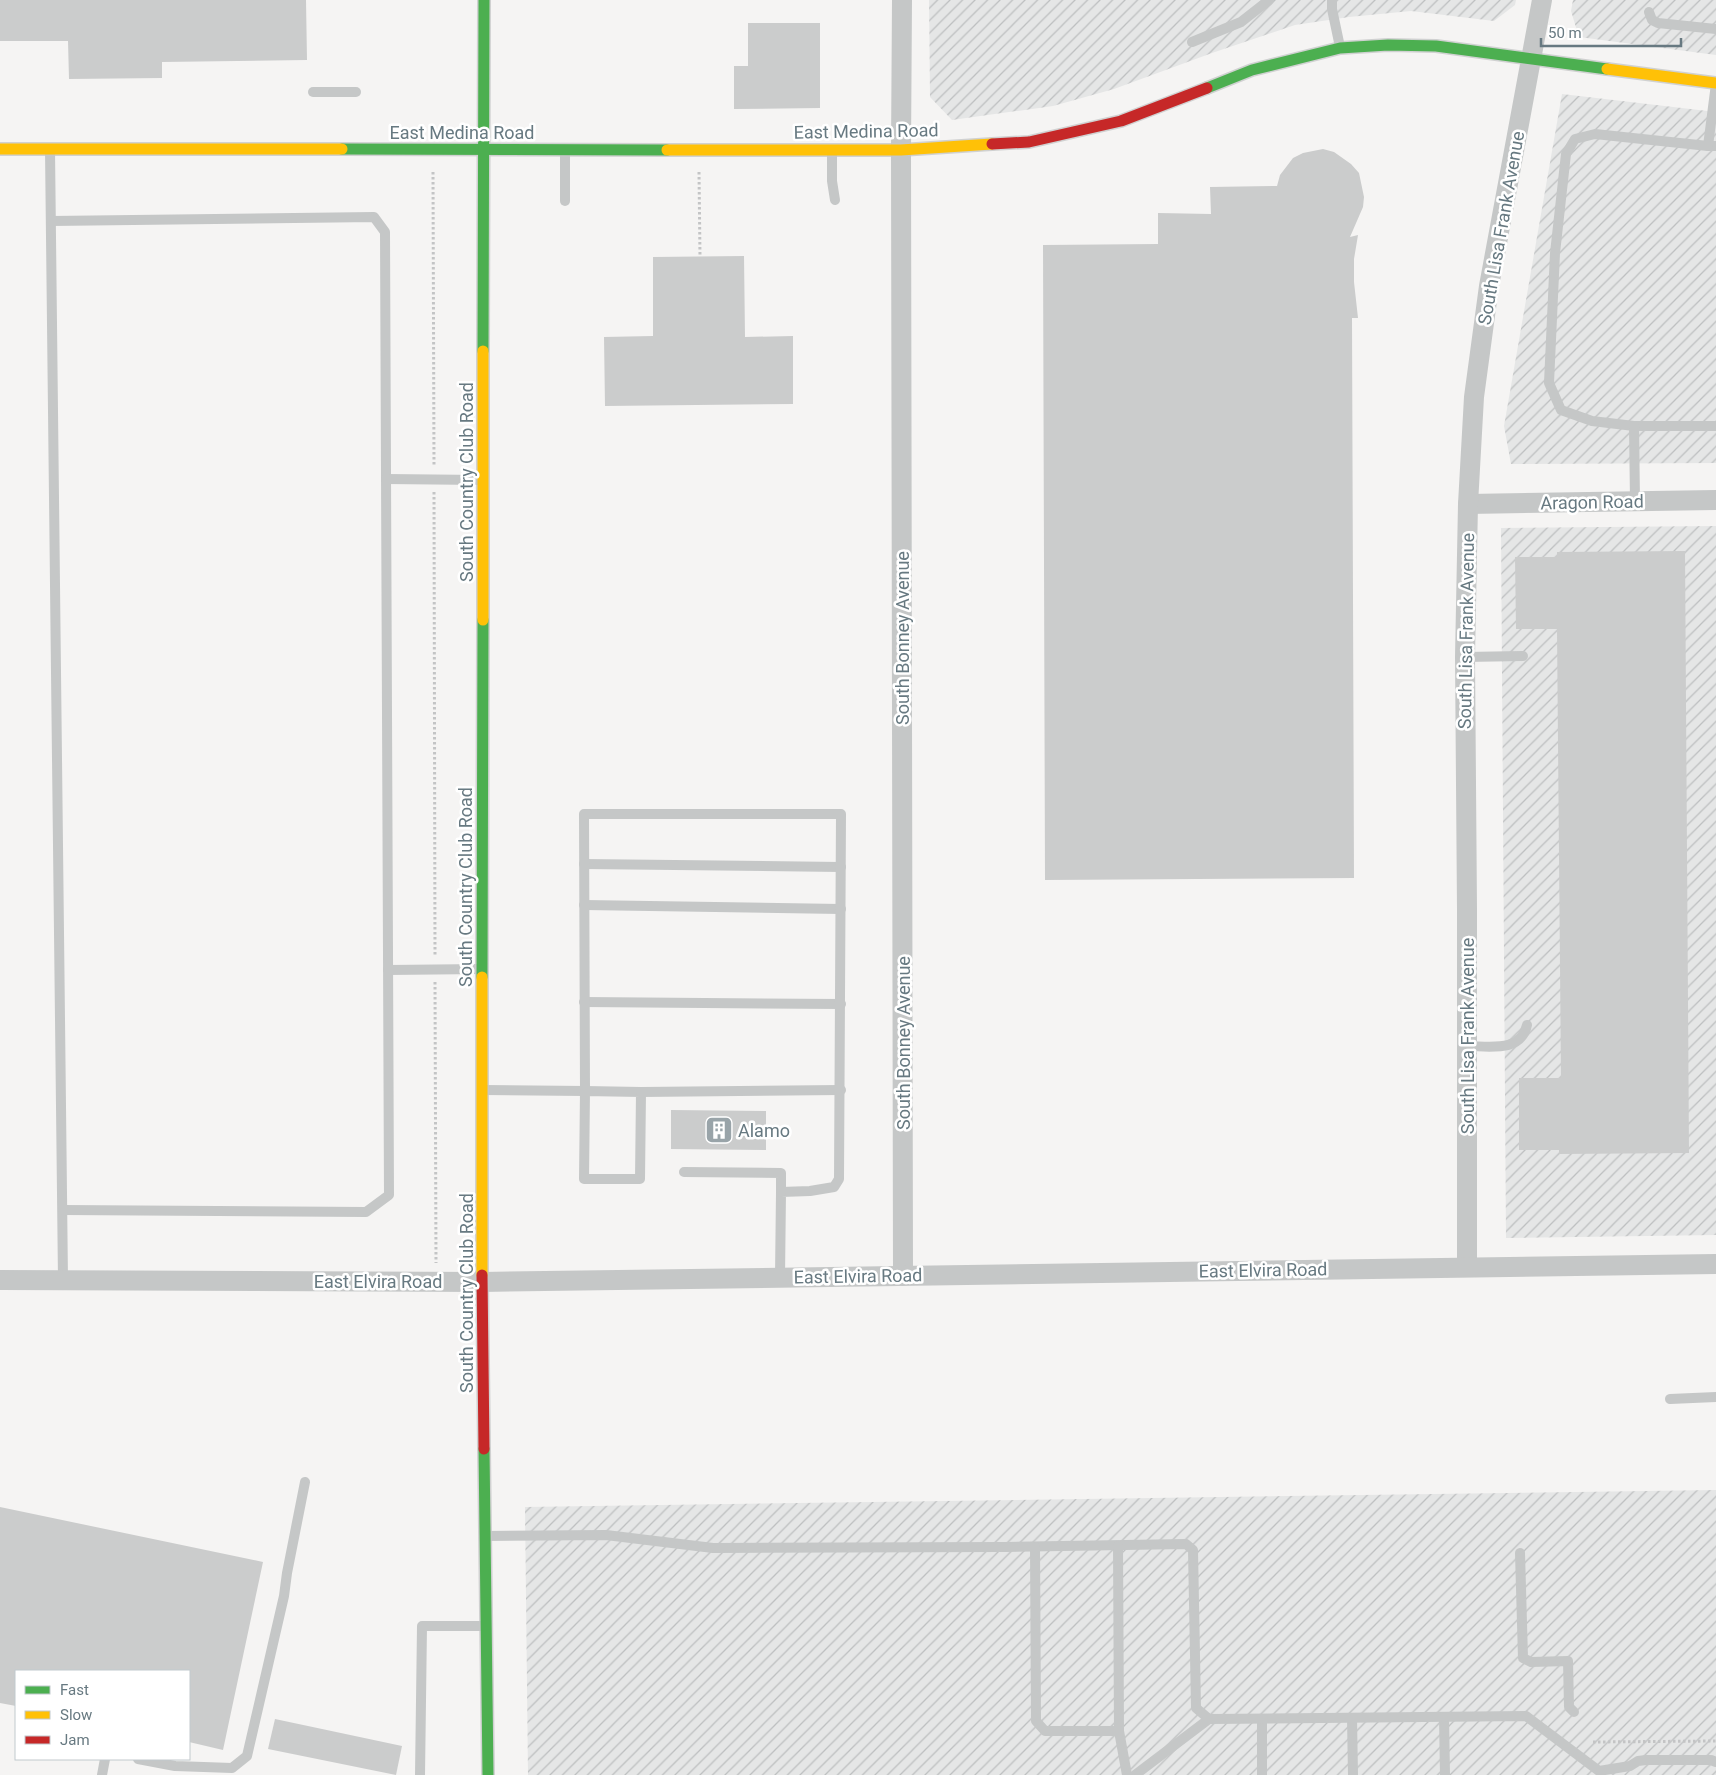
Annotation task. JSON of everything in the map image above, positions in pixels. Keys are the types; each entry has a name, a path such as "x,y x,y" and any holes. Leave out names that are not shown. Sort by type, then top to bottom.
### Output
{"street":[{"name":"South Country Club Road","path":"484,0 482,1282 488,1775"},
{"name":"South Bonney Avenue","path":"902,0 904,1276"},
{"name":"South Lisa Frank Avenue","path":"1467,1267 1465,656 1468,504 1474,397 1489,286 1542,0"},
{"name":"East Medina Road","path":"0,150 901,150 1029,142 1121,121 1252,70 1340,48 1388,45 1436,46 1716,84"},
{"name":"Aragon Road","path":"1468,504 1716,500"},
{"name":"East Elvira Road","path":"0,1280 482,1282 1716,1264"}],"lane":[{"path":"1192,42 1241,22 1269,0"},
{"path":"1332,0 1340,48"},
{"path":"1649,12 1652,20 1658,22 1716,29"},
{"path":"1716,84 1712,146 1595,134 1575,139 1566,154 1555,252 1549,383 1561,410 1592,421 1634,426 1716,426"},
{"path":"313,92 356,92"},
{"path":"50,149 63,1280"},
{"path":"565,149 565,201"},
{"path":"832,150 832,181 835,200"},
{"path":"51,221 374,217 385,232 389,1195 366,1212 62,1210"},
{"path":"1634,426 1635,501"},
{"path":"386,479 483,480"},
{"path":"1465,656 1523,656"},
{"path":"641,1092 640,1179 584,1179 584,814 841,814 840,1179 834,1187 810,1191 781,1192"},
{"path":"584,864 841,867"},
{"path":"584,905 841,909"},
{"path":"388,970 483,969"},
{"path":"584,1002 841,1004"},
{"path":"1467,1046 1510,1045 1518,1041 1525,1034 1526,1025"},
{"path":"483,1090 641,1092 841,1090"},
{"path":"684,1172 781,1173 780,1278"},
{"path":"1670,1399 1716,1397"},
{"path":"143,1760 175,1766 232,1768 247,1756 284,1596 305,1482"},
{"path":"485,1536 606,1535 712,1548 1035,1547 1186,1544 1193,1550 1196,1708 1209,1719"},
{"path":"1118,1546 1119,1731 1127,1775"},
{"path":"1035,1547 1036,1721 1045,1731 1119,1731"},
{"path":"1520,1552 1523,1658 1530,1662 1568,1661 1569,1707 1574,1712"},
{"path":"420,1775 422,1626 486,1626"},
{"path":"1135,1775 1209,1719 1526,1716 1599,1771 1630,1766 1638,1761 1646,1760 1711,1760 1716,1762"},
{"path":"1444,1717 1445,1775"},
{"path":"1352,1718 1353,1775"},
{"path":"1262,1719 1262,1775"},
{"path":"102,1775 105,1760"}],"path":[{"path":"432,149 436,1282"},
{"path":"698,149 700,257"},
{"path":"1593,1742 1716,1741"}],"shaded area":[{"path":"929,0 1516,0 1515,5 1494,21 1411,11 1295,25 1114,89 1053,106 952,120 930,97"},
{"path":"1573,0 1716,0 1716,55 1579,37 1571,11"},
{"path":"1562,94 1716,112 1716,463 1511,464 1504,426"},
{"path":"1716,526 1716,1235 1506,1238 1501,528"},
{"path":"1716,1490 1716,1775 528,1775 525,1507"}],"building":[{"path":"0,0 306,0 307,60 162,62 162,78 69,79 68,41 0,41"},
{"path":"748,23 820,23 820,108 734,109 734,66 748,66"},
{"path":"1323,149 1334,152 1351,164 1359,173 1364,197 1363,207 1350,237 1358,235 1354,259 1354,282 1358,318 1352,318 1354,878 1045,880 1043,245 1158,244 1158,213 1211,214 1210,187 1277,186 1280,175 1293,158 1303,153"},
{"path":"744,256 745,337 793,336 793,404 605,406 604,337 653,336 653,257"},
{"path":"1685,551 1689,1153 1559,1154 1559,1150 1519,1150 1519,1078 1561,1078 1557,629 1516,629 1515,557 1557,557 1557,552"},
{"name":"Alamo","path":"671,1110 766,1111 766,1150 671,1149"},
{"path":"0,1507 263,1562 223,1750 190,1742 190,1670 15,1670 15,1706 0,1703"},
{"path":"275,1719 402,1746 396,1775 268,1749"}],"traffic: fast":[{"path":"483,351 484,0"},
{"path":"1207,88 1252,70 1340,48 1388,45 1436,46 1607,69"},
{"path":"342,149 667,150"},
{"path":"482,977 483,620"},
{"path":"484,1449 488,1775"}],"traffic: slow":[{"path":"1607,69 1716,83"},
{"path":"667,150 901,150 992,144"},
{"path":"0,149 342,149"},
{"path":"483,351 483,620"},
{"path":"482,977 482,1275"}],"traffic: jam":[{"path":"992,144 1029,142 1121,121 1207,88"},
{"path":"482,1275 484,1449"}],"place":[{"name":"Alamo","path":"719,1130"}]}
